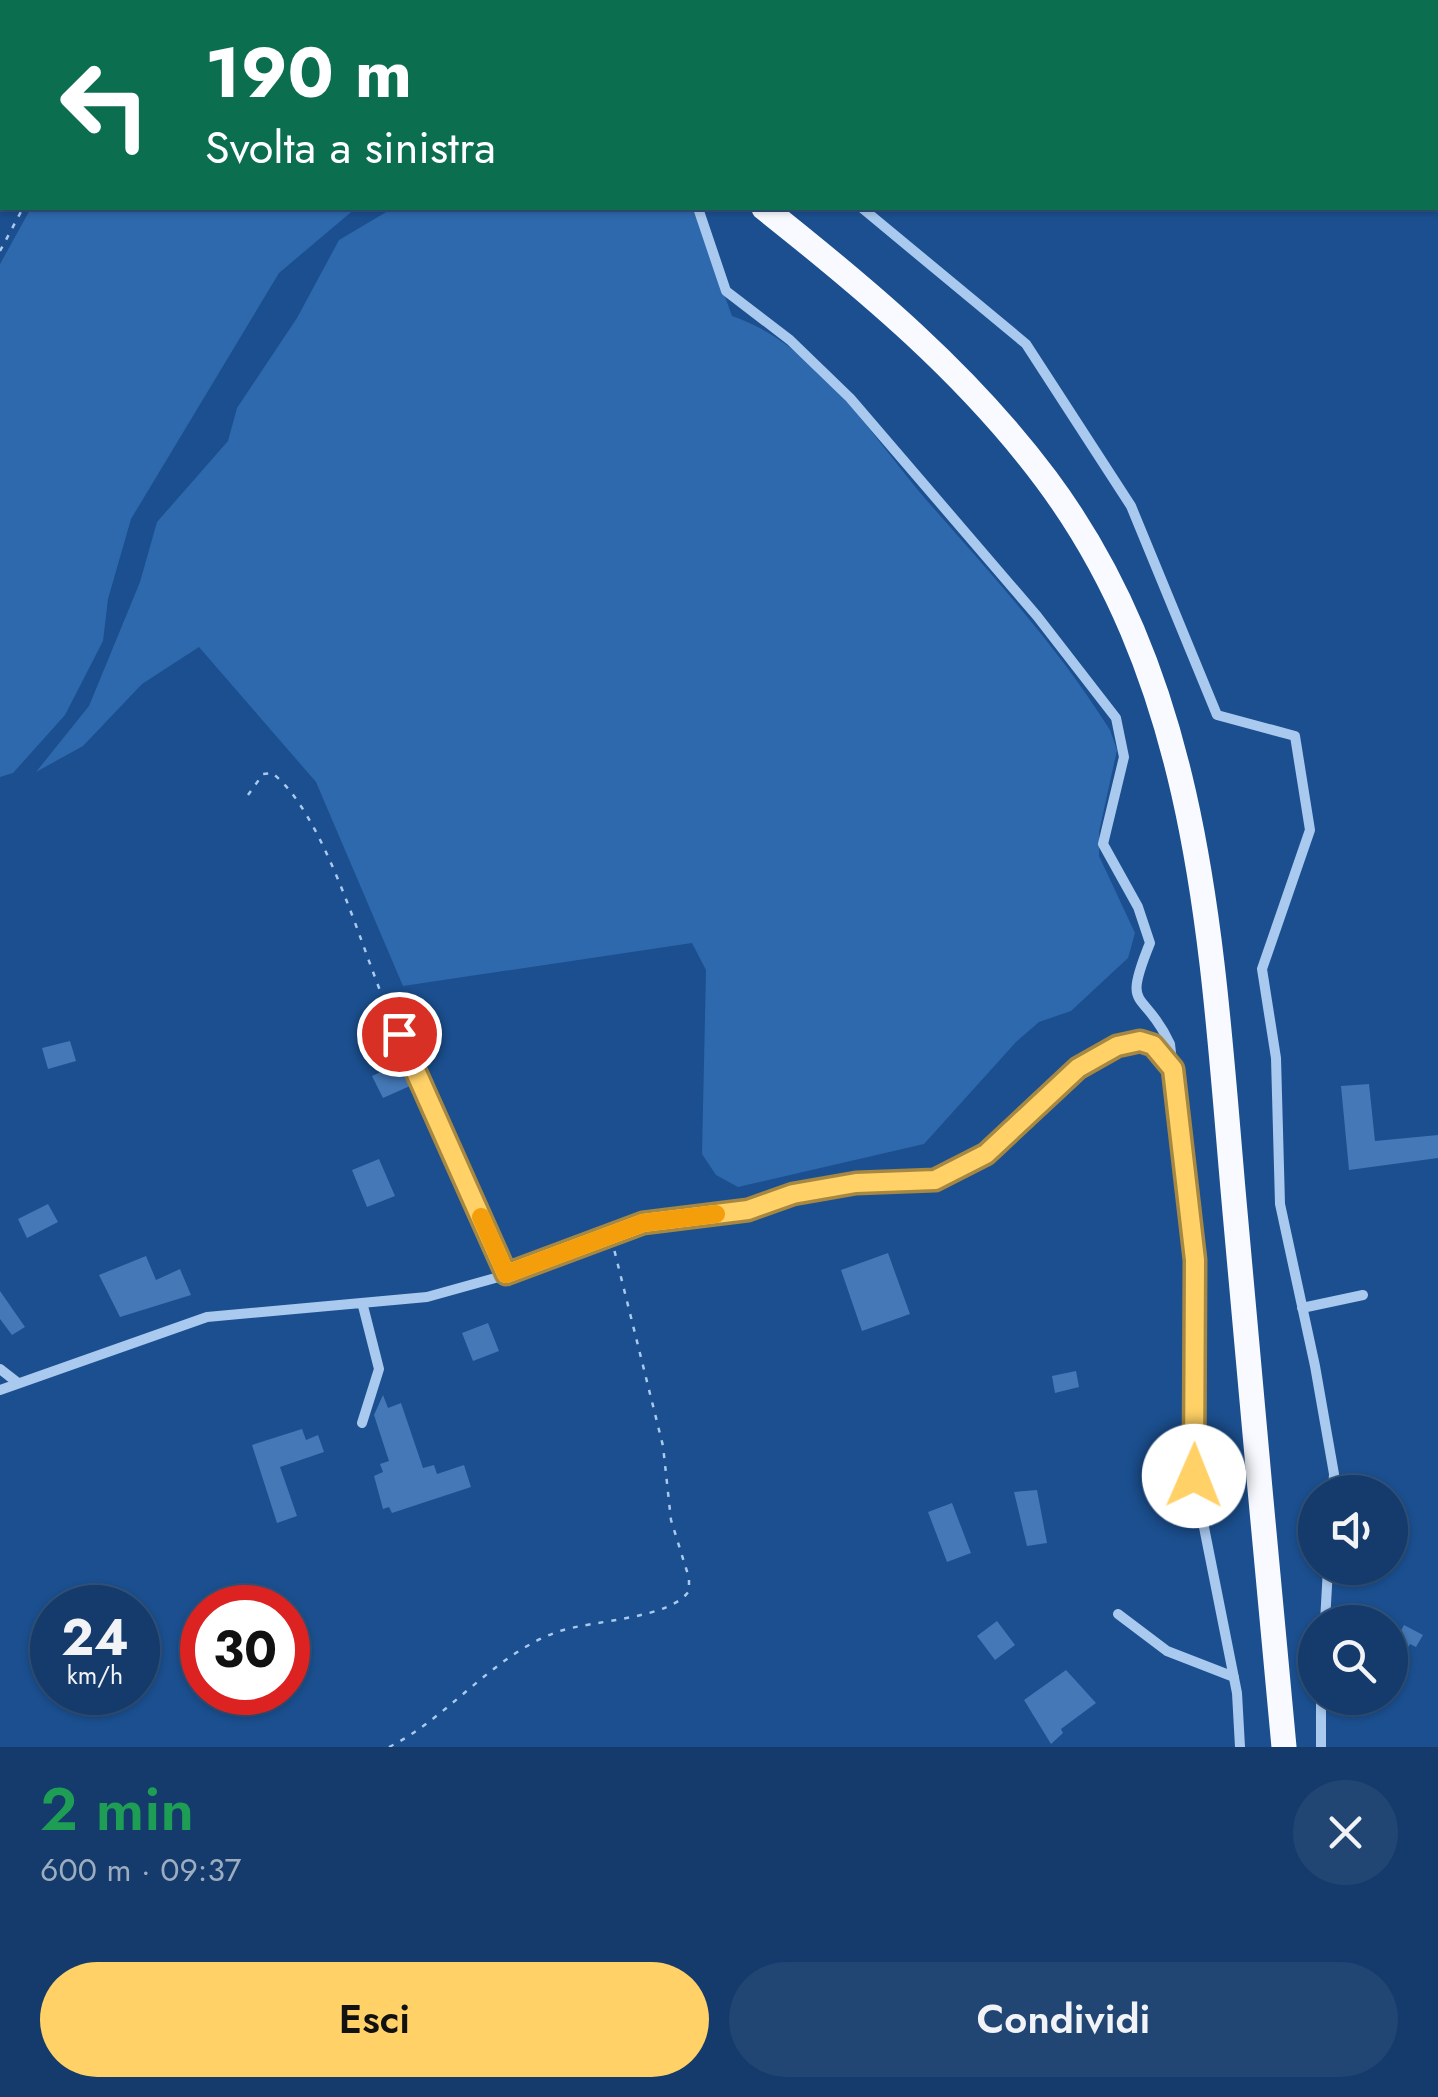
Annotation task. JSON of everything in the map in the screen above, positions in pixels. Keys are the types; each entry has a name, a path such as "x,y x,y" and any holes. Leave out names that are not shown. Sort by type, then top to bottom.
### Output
{"highway":[{"path":"767,210 862,286 954,372 1048,481 1108,580 1141,648 1166,719 1191,814 1218,1008 1284,1747"}],"street":[{"path":"699,210 726,292 790,340 850,398 1036,616 1116,718 1124,758 1102,844 1138,907 1150,943 1134,984 1138,1002 1159,1021 1165,1033 1173,1069 1195,1260 1194,1476 1234,1677 1240,1747"},
{"path":"864,210 1026,344 1131,506 1217,715 1295,736 1310,830 1262,969 1276,1058 1284,1167 1280,1204 1334,1475"},
{"path":"0,1390 207,1317 363,1306 486,1286 506,1274 643,1223 748,1210 793,1194 856,1183 935,1180 986,1154 1078,1068 1117,1046 1140,1041 1153,1045 1173,1069"},
{"path":"1302,1308 1363,1296"},
{"path":"362,1424 380,1369 363,1306"},
{"path":"0,1369 18,1383"},
{"path":"1174,1469 1194,1476"},
{"path":"1118,1614 1166,1651 1234,1677"},
{"path":"1321,1715 1321,1747"}],"lane":[{"path":"387,1009 506,1274"}],"path":[{"path":"0,251 22,210"},
{"path":"248,795 263,774 272,773 295,796 337,880 387,1009"},
{"path":"389,1747 420,1732 500,1666 557,1632 670,1608 688,1591 689,1578 671,1520 660,1432 613,1257 614,1234"}],"shaded area":[{"path":"30,210 354,210 279,273 131,519 108,599 103,641 65,715 13,773 0,777 0,264"},
{"path":"390,210 694,210 732,316 791,348 841,396 1001,585 1090,699 1110,730 1117,750 1099,832 1099,856 1135,933 1128,958 1071,1011 1039,1022 1016,1042 924,1144 738,1187 716,1175 702,1154 706,970 692,943 403,986 316,782 199,647 142,684 83,746 36,772 89,706 140,582 157,522 228,441 237,408 297,318 339,240"}],"building":[{"path":"70,1041 76,1061 48,1069 42,1048"},
{"path":"399,1063 410,1086 383,1098 372,1076"},
{"path":"1369,1084 1375,1141 1438,1135 1438,1158 1349,1170 1341,1086"},
{"path":"379,1159 395,1196 367,1207 352,1170"},
{"path":"48,1204 58,1222 27,1238 18,1219"},
{"path":"888,1253 910,1314 862,1331 841,1270"},
{"path":"146,1256 156,1280 180,1269 191,1295 120,1317 99,1275"},
{"path":"0,1291 25,1327 12,1335 0,1319"},
{"path":"488,1323 499,1351 473,1361 462,1333"},
{"path":"1076,1371 1079,1387 1055,1393 1052,1376"},
{"path":"383,1395 388,1408 401,1403 423,1468 434,1465 437,1474 464,1465 471,1487 392,1513 389,1507 383,1509 374,1476 383,1472 380,1464 389,1461 374,1415"},
{"path":"302,1429 306,1440 318,1435 324,1452 280,1467 297,1516 277,1523 252,1445"},
{"path":"1037,1490 1047,1543 1027,1546 1014,1492"},
{"path":"952,1503 971,1553 947,1562 928,1512"},
{"path":"997,1621 1015,1645 995,1660 977,1636"},
{"path":"1408,1627 1423,1635 1416,1647 1410,1644 1408,1648"},
{"path":"1066,1670 1096,1703 1061,1729 1063,1733 1051,1744 1024,1700"}],"slow traffic":[{"path":"481,1217 506,1274 643,1223 716,1214"}],"route":[{"path":"399,1034 506,1274 643,1223 748,1210 793,1194 856,1183 935,1180 986,1154 1078,1068 1117,1046 1140,1041 1153,1045 1173,1069 1195,1260 1194,1476"}]}
